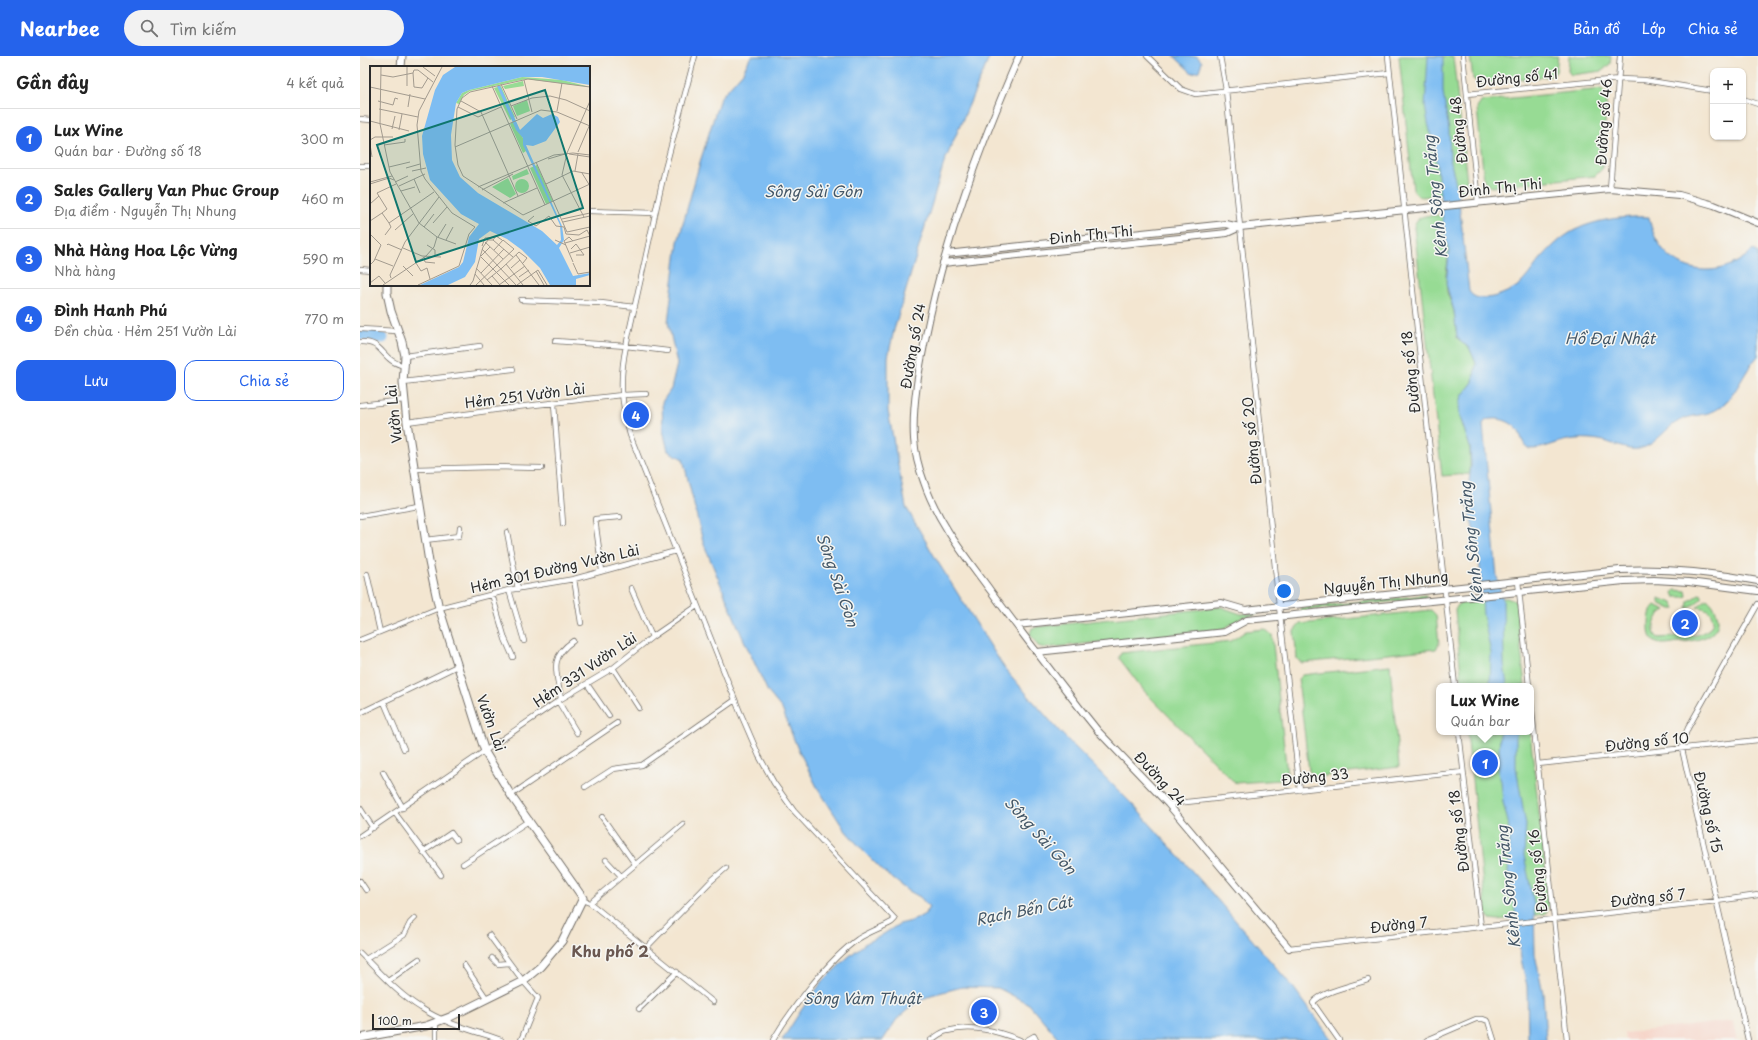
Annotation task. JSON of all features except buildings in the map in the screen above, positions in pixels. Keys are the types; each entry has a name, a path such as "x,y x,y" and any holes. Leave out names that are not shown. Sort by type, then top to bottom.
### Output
{"main road":[{"path":"401,66 402,56"},
{"name":"Vườn Lài","path":"387,286 387,293 405,356 403,382 404,400 425,540 439,608 457,666 485,752 511,795 583,897 582,900"},
{"path":"360,1038 416,1029 440,1021 523,981 540,967 562,941 582,900"}],"street":[{"path":"695,56 655,213 622,361 623,406 630,435 697,606 759,756 774,783 794,811 895,919 892,922 859,938 832,961 793,1010 773,1040"},
{"name":"Đường số 24","path":"1017,626 950,535 932,503 917,457 914,440 915,410 920,360 943,263 979,155 1019,56"},
{"path":"1147,56 1175,84 1187,92 1195,94 1389,73"},
{"name":"Đường số 20","path":"1220,56 1226,90 1280,617 1300,790"},
{"name":"Đường số 18","path":"1388,56 1446,589 1455,683"},
{"name":"Đường 48","path":"1463,56 1478,202"},
{"name":"Đường số 46","path":"1610,189 1620,56"},
{"name":"Đường số 41","path":"1467,94 1619,79 1644,80 1710,91"},
{"path":"1746,100 1758,104"},
{"path":"360,119 370,120"},
{"name":"Đinh Thị Thi","path":"946,254 1226,224 1240,227 1610,189 1679,195 1732,211 1758,223"},
{"path":"590,211 655,213"},
{"name":"Đinh Thị Thi","path":"943,263 1227,233 1240,227"},
{"path":"360,269 370,270"},
{"path":"521,300 600,303 635,307"},
{"path":"360,329 398,331"},
{"path":"360,342 367,341 375,344 391,361 405,366"},
{"path":"555,341 626,346 668,351"},
{"path":"405,356 480,346"},
{"path":"403,382 513,369"},
{"name":"Hẻm 251 Vườn Lài","path":"407,422 517,407 554,404 622,395 646,394"},
{"path":"360,405 404,400"},
{"path":"554,404 563,524"},
{"path":"414,469 496,467 542,468"},
{"path":"360,516 419,506"},
{"path":"602,571 595,519 620,517"},
{"path":"425,540 459,536 460,527"},
{"path":"507,532 518,589"},
{"name":"Hẻm 301 Đường Vườn Lài","path":"360,640 439,608 509,590 574,579 676,551"},
{"name":"Nguyễn Thị Nhung","path":"1017,626 1221,603 1245,610 1594,572 1646,569 1697,571 1758,581"},
{"path":"367,574 380,632"},
{"path":"574,579 581,623"},
{"name":"Nguyễn Thị Nhung","path":"1037,652 1225,632 1247,620 1596,583 1654,580 1718,585 1758,591"},
{"path":"1518,581 1530,683"},
{"path":"631,588 652,637"},
{"path":"509,590 524,641"},
{"path":"492,594 513,657"},
{"name":"Đường số 15","path":"1748,1040 1682,749 1688,728 1758,604"},
{"name":"Hẻm 331 Vườn Lài","path":"360,836 560,700 613,668 652,637 697,606"},
{"name":"Đường 24","path":"1017,626 1098,731 1168,804 1288,948"},
{"path":"573,641 560,651 556,660 560,700 577,733"},
{"path":"360,713 457,666"},
{"path":"613,668 639,708"},
{"path":"587,684 608,716"},
{"path":"585,787 613,769 642,765 735,700"},
{"path":"384,702 404,749"},
{"path":"511,795 617,723"},
{"name":"Đường số 16","path":"1534,727 1567,1040"},
{"name":"Đường số 18","path":"1459,735 1481,927"},
{"name":"Đường số 10","path":"1538,764 1758,740"},
{"path":"383,772 403,808"},
{"name":"Đường 33","path":"1168,804 1463,772"},
{"path":"360,808 373,828"},
{"path":"395,813 441,875"},
{"path":"602,818 635,864"},
{"path":"463,864 530,820"},
{"path":"590,903 683,824"},
{"path":"423,852 451,833 456,840"},
{"path":"606,860 621,876"},
{"path":"646,948 711,881 726,868"},
{"path":"360,881 366,890"},
{"name":"Đường số 7","path":"1512,923 1717,902 1758,895"},
{"path":"582,900 590,903 676,974 713,1002"},
{"path":"366,959 404,935 411,921 415,918"},
{"name":"Đường 7","path":"1288,948 1512,923"},
{"path":"489,935 523,981 538,998 521,1040"},
{"path":"360,953 388,981 421,1008 440,1021 501,1040"},
{"path":"492,958 498,964 509,963"},
{"path":"388,981 419,959"},
{"path":"464,966 487,999"},
{"path":"639,1009 676,974"},
{"path":"1339,1040 1315,1008 1314,1003 1316,998 1368,980"},
{"path":"1427,1040 1476,1019 1484,1019 1488,1021 1494,1040"},
{"path":"436,1040 440,1021"},
{"path":"930,1040 946,1031 972,1028 998,1032 1020,1040"},
{"path":"1027,1040 1034,1036 1036,1040"}],"shaded area":[{"path":"1733,1021 1737,1040 1625,1040 1624,1033"}],"green space":[{"path":"1399,56 1453,56 1467,182 1466,187 1462,192 1422,197 1418,196 1413,190"},
{"path":"1470,56 1558,56 1556,72 1551,76 1480,84 1473,79"},
{"path":"1569,56 1611,56 1610,64 1602,71 1571,75 1568,71"},
{"path":"1602,89 1607,96 1602,169 1595,176 1491,187 1484,181 1477,108 1482,101"},
{"path":"1443,215 1449,252 1446,275 1447,292 1454,311 1457,337 1462,343 1469,347 1476,363 1473,382 1462,396 1460,405 1460,417 1470,447 1470,474 1442,476 1414,227 1418,219 1421,217"},
{"path":"1675,590 1686,591 1687,596 1675,597 1673,593"},
{"path":"1699,594 1702,595 1702,598 1691,607 1687,608 1688,602"},
{"path":"1426,595 1426,598 1301,611 1300,608"},
{"path":"1507,598 1515,601 1525,683 1462,683 1455,610 1458,605 1465,600"},
{"path":"1659,598 1673,603 1675,609 1671,609 1659,603"},
{"path":"1707,599 1717,614 1718,622 1712,633 1706,637 1692,641 1660,644 1655,642 1650,636 1649,619 1651,611 1655,605 1666,610 1659,615 1655,622 1654,631 1658,638 1698,635 1708,630 1713,623 1711,613 1704,608 1697,607"},
{"path":"1221,607 1241,614 1258,614 1243,617 1223,629 1045,648 1038,646 1030,634 1032,628 1037,627"},
{"path":"1431,610 1436,615 1439,644 1436,649 1302,663 1297,659 1294,631 1300,624"},
{"path":"1265,629 1272,635 1287,774 1281,780 1235,783 1145,692 1119,658 1121,653 1231,641 1246,631"},
{"path":"1390,665 1399,767 1316,777 1309,771 1298,679 1302,675"},
{"path":"1467,735 1530,735 1549,902 1547,912 1544,914 1498,920 1490,919 1486,914"}],"water":[{"name":"Sông Sài Gòn","path":"751,56 990,56 944,163 894,330 888,357 888,411 906,507 936,559 1005,669 1060,732 1133,805 1209,890 1293,987 1332,1040 1060,1040 1029,1004 998,988 962,987 931,995 913,1005 897,1019 883,1040 782,1040 822,982 847,958 867,942 879,937 899,924 912,921 925,914 929,907 920,897 909,891 884,872 865,853 844,829 817,787 797,747 782,709 768,692 742,636 703,542 683,459 668,451 663,430 662,402 671,389 677,364 668,322 678,242 700,162 720,98 743,72"},
{"path":"1174,56 1197,56 1202,62 1199,71 1192,73"},
{"name":"Hồ Đại Nhật","path":"1428,56 1443,56 1443,92 1449,130 1450,159 1458,193 1469,291 1478,298 1491,297 1511,290 1528,276 1546,253 1565,236 1592,223 1611,219 1649,217 1654,235 1664,250 1676,261 1690,268 1706,270 1722,268 1738,261 1753,250 1758,253 1758,356 1733,394 1718,409 1708,413 1692,416 1675,423 1651,444 1639,449 1626,448 1594,439 1571,439 1541,448 1529,449 1523,443 1516,427 1510,423 1495,419 1489,419 1484,422 1483,425 1497,577 1503,601 1504,664 1507,683 1490,683 1491,653 1483,615 1479,553 1468,508 1471,465 1470,447 1460,417 1459,408 1462,396 1473,382 1476,363 1469,347 1462,343 1457,337 1454,311 1446,284 1449,252 1444,229 1435,151 1425,106"},
{"path":"1500,735 1516,735 1516,767 1526,825 1524,855 1534,904 1535,954 1543,993 1546,1040 1528,1040 1527,986 1521,959 1513,894 1508,875 1510,839 1503,802 1501,781 1498,773"}],"waterway":[{"path":"360,334 383,338"}],"place":[{"name":"Đình Hanh Phú","path":"636,415"},
{"name":"Sales Gallery Van Phuc Group","path":"1685,623"},
{"name":"Lux Wine","path":"1485,763"},
{"name":"Nhà Hàng Hoa Lộc Vừng","path":"984,1012"}],"district":[{"name":"Khu phố 2","path":"610,952"}],"water label":[{"name":"Kênh Sông Trăng","path":"1436,197"},
{"name":"Kênh Sông Trăng","path":"1472,543"},
{"name":"Kênh Sông Trăng","path":"1509,887"},
{"name":"Rạch Bến Cát","path":"1024,911"},
{"name":"Sông Vàm Thuật","path":"862,999"}]}
